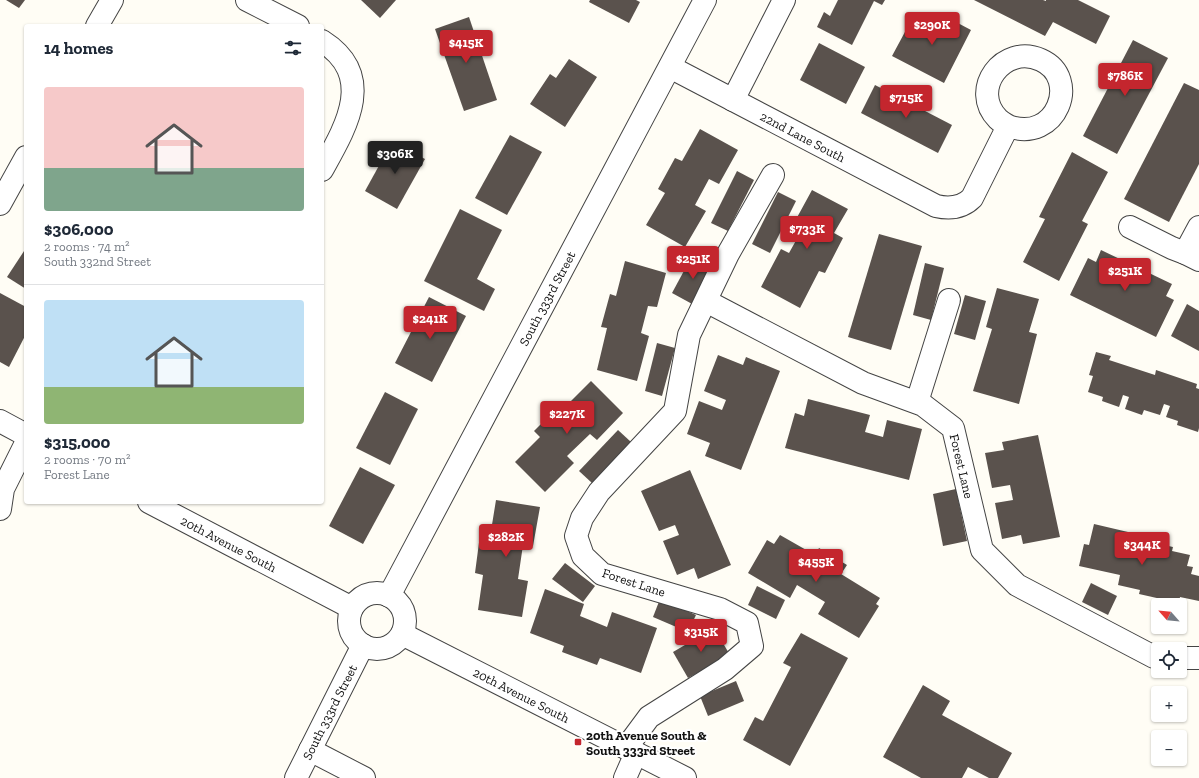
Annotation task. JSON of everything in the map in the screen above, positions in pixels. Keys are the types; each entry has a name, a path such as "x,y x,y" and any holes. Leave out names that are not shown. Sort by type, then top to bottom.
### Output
{"street":[{"path":"98,24 112,0"},
{"path":"247,0 294,24"},
{"name":"South 333rd Street","path":"389,596 705,0"},
{"path":"734,100 784,0"},
{"path":"324,43 339,56 348,68 353,82 353,98 340,139 324,167"},
{"name":"22nd Lane South","path":"670,67 936,206 943,208 957,207 967,204 972,198 1008,126"},
{"path":"0,204 24,160"},
{"name":"Forest Lane","path":"631,751 649,718 725,669 752,646 747,623 720,609 602,574 583,556 576,536 582,518 599,492 675,410 689,335 728,254 773,175"},
{"path":"1130,227 1172,248 1192,256 1199,227"},
{"path":"917,402 949,300"},
{"name":"Forest Lane","path":"706,301 863,383 923,405 953,428 982,550 1017,585 1151,655"},
{"path":"0,421 24,434"},
{"path":"0,509 3,488 24,447"},
{"name":"20th Avenue South","path":"153,504 352,608"},
{"path":"376,593 389,596 400,606 404,615 402,634 396,642 387,647 378,649 369,648 360,643 353,636 349,618 352,608 358,600 366,595 376,593"},
{"name":"20th Avenue South","path":"402,634 685,778"},
{"name":"South 333rd Street","path":"296,778 364,645"},
{"path":"1187,658 1199,658"},
{"path":"310,750 364,778"},
{"path":"626,778 631,751"}],"building":[{"path":"6,0 25,0 19,8"},
{"path":"361,0 396,0 380,18"},
{"path":"590,0 636,0 640,2 629,23 589,2"},
{"path":"838,0 885,0 882,5 874,1 852,45 817,27 824,12 830,16"},
{"path":"974,0 1078,0 1110,16 1096,44 1053,22 1045,36"},
{"path":"937,12 971,30 944,83 892,56 913,17 930,26"},
{"path":"469,17 497,100 464,111 435,29"},
{"path":"1133,40 1168,58 1117,154 1083,136"},
{"path":"819,43 865,67 846,104 800,80"},
{"path":"569,59 597,77 565,127 530,104 550,74 556,78"},
{"path":"1184,83 1199,90 1199,164 1169,222 1124,199"},
{"path":"875,85 952,125 938,153 861,113"},
{"path":"700,129 738,150 719,184 709,179 695,205 706,211 685,247 646,225 665,193 658,189 675,158 682,161"},
{"path":"510,135 542,152 507,215 475,198"},
{"path":"392,142 425,159 397,209 365,191"},
{"path":"1072,152 1108,172 1082,221 1088,224 1059,281 1023,262 1045,219 1039,217"},
{"path":"737,171 754,180 728,231 711,223"},
{"path":"812,190 848,209 834,233 843,238 825,273 819,271 800,308 761,287 781,249 789,253 803,228 794,223"},
{"path":"778,192 796,201 770,253 752,244"},
{"path":"460,209 502,230 477,279 495,289 484,311 424,281"},
{"path":"879,234 922,246 891,350 848,337"},
{"path":"1101,250 1172,284 1166,296 1174,300 1156,337 1070,295 1088,258 1096,262"},
{"path":"24,251 24,288 7,277"},
{"path":"692,256 713,267 694,305 672,293"},
{"path":"625,261 666,273 657,307 648,306 641,333 649,336 637,381 597,370 607,328 601,327 610,294 616,296"},
{"path":"925,263 944,268 931,320 913,315"},
{"path":"997,288 1039,299 1029,332 1037,334 1019,404 973,391 992,329 986,327"},
{"path":"0,293 24,306 24,338 9,367 0,362"},
{"path":"965,295 986,301 975,340 954,334"},
{"path":"429,297 466,316 432,382 395,363"},
{"path":"1187,304 1199,311 1199,351 1171,336"},
{"path":"657,343 675,348 662,396 645,391"},
{"path":"1096,352 1111,356 1109,360 1155,375 1156,370 1197,384 1196,388 1199,389 1198,432 1177,425 1178,421 1166,417 1170,406 1164,404 1160,415 1144,410 1142,415 1125,409 1129,397 1123,395 1119,407 1102,401 1103,397 1088,392 1093,376 1089,375"},
{"path":"718,355 743,365 746,357 780,371 741,470 705,456 710,443 687,434 699,401 722,410 726,400 704,391"},
{"path":"591,381 623,413 597,440 590,434 567,456 574,463 545,492 515,462 540,437 534,431 563,402 566,406"},
{"path":"385,392 418,409 390,465 356,448"},
{"path":"808,399 870,415 865,432 883,437 887,420 922,429 909,480 785,448 795,413 804,416"},
{"path":"618,430 631,442 592,483 579,471"},
{"path":"1038,435 1060,537 1023,544 1021,535 1002,539 995,503 1013,500 1010,485 992,488 985,453 1004,450 1002,442"},
{"path":"360,467 395,485 363,544 329,526"},
{"path":"690,470 731,565 698,579 694,568 677,575 663,541 679,535 675,525 659,531 641,491"},
{"path":"956,489 967,541 943,546 933,494"},
{"path":"496,500 540,507 533,546 523,545 518,579 528,581 522,617 478,610 483,575 475,573 480,535 490,537"},
{"path":"1094,524 1128,532 1124,552 1128,553 1130,544 1148,548 1150,542 1173,547 1172,551 1190,555 1187,566 1193,567 1191,574 1199,576 1199,601 1180,597 1157,598 1139,594 1140,590 1118,585 1120,575 1079,566 1084,544 1089,545"},
{"path":"780,535 815,555 819,548 847,565 841,574 880,598 876,604 879,606 859,638 818,614 825,602 797,585 790,598 748,573 767,540 774,544"},
{"path":"565,563 595,586 583,602 552,579"},
{"path":"1091,583 1117,596 1108,615 1082,602"},
{"path":"757,586 785,600 776,619 748,605"},
{"path":"545,589 584,604 580,616 607,627 612,612 657,628 641,673 600,658 597,665 562,652 564,646 530,633"},
{"path":"660,599 696,615 688,632 653,617"},
{"path":"714,628 730,655 688,678 673,652"},
{"path":"801,633 848,658 790,766 743,740 755,717 763,721 791,667 783,663"},
{"path":"736,681 744,701 708,716 700,696"},
{"path":"923,685 950,701 942,715 1012,753 998,778 989,778 968,767 962,778 921,778 883,757"}],"place":[{"name":"20th Avenue South & South 333rd Street","path":"578,742"}]}
